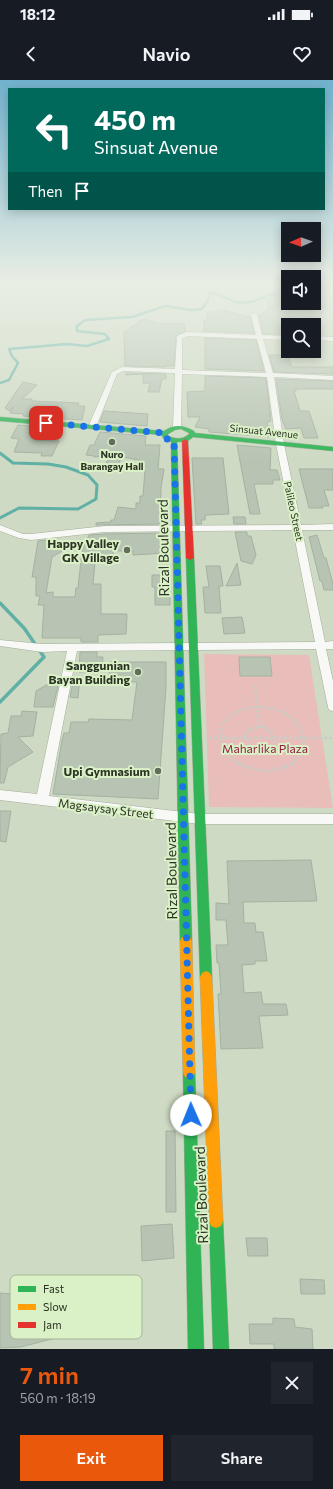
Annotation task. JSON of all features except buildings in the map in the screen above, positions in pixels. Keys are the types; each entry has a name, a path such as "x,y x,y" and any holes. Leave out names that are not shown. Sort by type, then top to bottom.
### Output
{"main road":[{"path":"0,419 165,433 169,429 177,427 190,430 188,438"},
{"path":"165,433 167,439 174,441"},
{"name":"Sinsuat Avenue","path":"174,441 188,438 333,449"},
{"name":"Rizal Boulevard","path":"188,438 188,528 222,1349"},
{"name":"Rizal Boulevard","path":"174,441 196,1349"}],"street":[{"path":"177,427 179,372 178,342"},
{"name":"Palileo Street","path":"262,342 270,376 280,444 322,645 333,707"},
{"path":"92,427 110,381 116,371 128,368 179,372 333,378"},
{"path":"0,528 22,536 31,537 105,529 333,527"},
{"path":"0,643 42,648 333,645"},
{"path":"42,800 73,648"},
{"name":"Magsaysay Street","path":"0,795 184,818 333,819"}],"path":[{"path":"255,685 259,727"},
{"path":"257,706 274,708 288,715 299,725 304,738 303,750 296,761 283,768 268,771 251,770 236,763 226,753 220,738 222,727 229,716 242,709 257,706"},
{"path":"254,727 259,727 269,729 274,735 275,741 272,746 265,750 257,750 250,747 245,742 244,738 247,730 254,727"},
{"path":"196,738 333,738"}],"green space":[{"name":"Maharlika Plaza","path":"204,654 309,655 333,808 209,807"}],"waterway":[{"path":"0,383 9,380 18,363 12,356 9,349 67,344 87,346 99,342"},
{"path":"0,453 13,463 48,464 66,467 88,475 97,485 96,499 78,509 19,508 0,518"},
{"path":"0,603 24,628 44,657 0,702"}],"traffic: fast":[{"path":"0,419 165,433"},
{"path":"182,427 192,432 192,435 189,438 172,440 165,437 165,433 173,428 182,427"},
{"path":"192,435 333,449"},
{"path":"174,441 186,941"},
{"path":"190,558 206,977"},
{"path":"189,1073 196,1349"},
{"path":"216,1221 221,1349"}],"traffic: slow":[{"path":"186,941 189,1073"},
{"path":"206,977 216,1221"}],"traffic: jam":[{"path":"185,441 190,558"}],"place":[{"name":"Nuro Barangay Hall","path":"112,442"},
{"name":"Happy Valley GK Village","path":"127,550"},
{"name":"Sanggunian Bayan Building","path":"138,672"},
{"name":"Upi Gymnasium","path":"158,771"}],"route":[{"path":"46,423 165,433 164,435 167,439 174,441 191,1115"}]}
